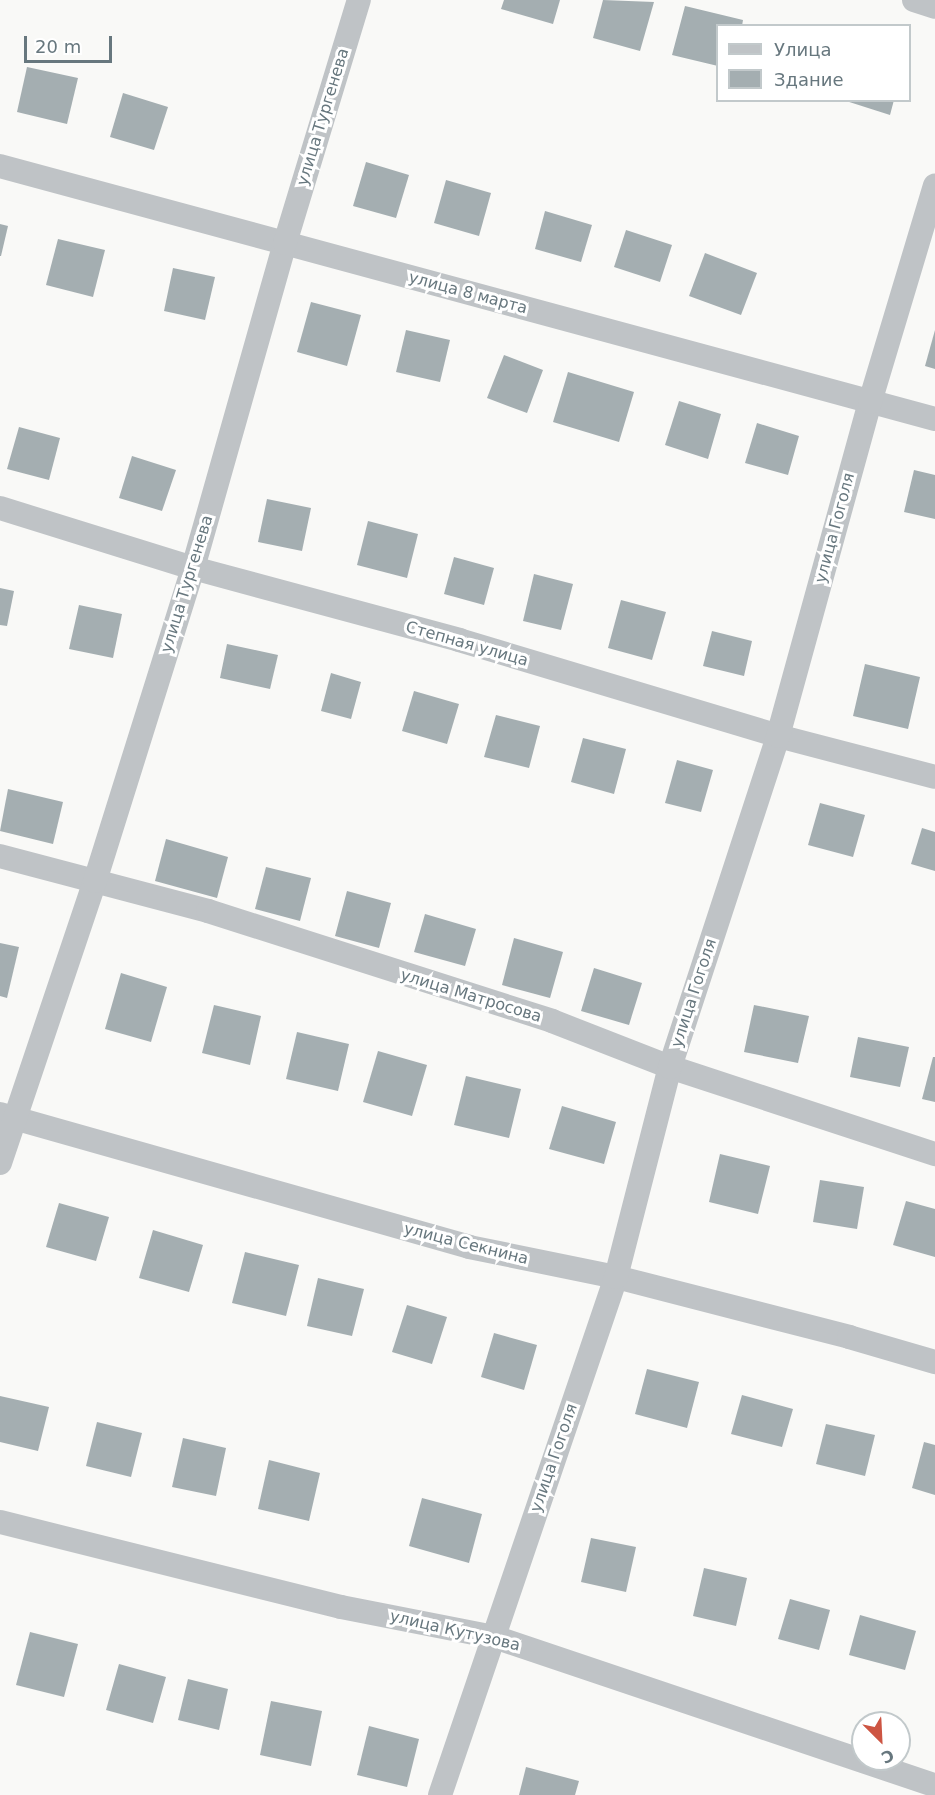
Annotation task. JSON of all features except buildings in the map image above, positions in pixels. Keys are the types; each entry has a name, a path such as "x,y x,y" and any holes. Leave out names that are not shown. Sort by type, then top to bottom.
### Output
{"street":[{"name":"улица Тургенева","path":"0,1163 7,1116 95,881 193,568 285,243 359,0"},
{"path":"914,0 935,7"},
{"name":"улица 8 марта","path":"0,166 935,419"},
{"name":"улица Гоголя","path":"440,1795 616,1277 670,1066 778,736 870,402 935,186"},
{"name":"Степная улица","path":"0,508 193,568 459,640 778,736 935,777"},
{"name":"улица Матросова","path":"0,856 208,911 552,1021 670,1066 935,1154"},
{"name":"улица Секнина","path":"7,1116 469,1247 616,1277 849,1337 935,1362"},
{"name":"улица Кутузова","path":"0,1522 341,1607 494,1636 935,1785"}]}
